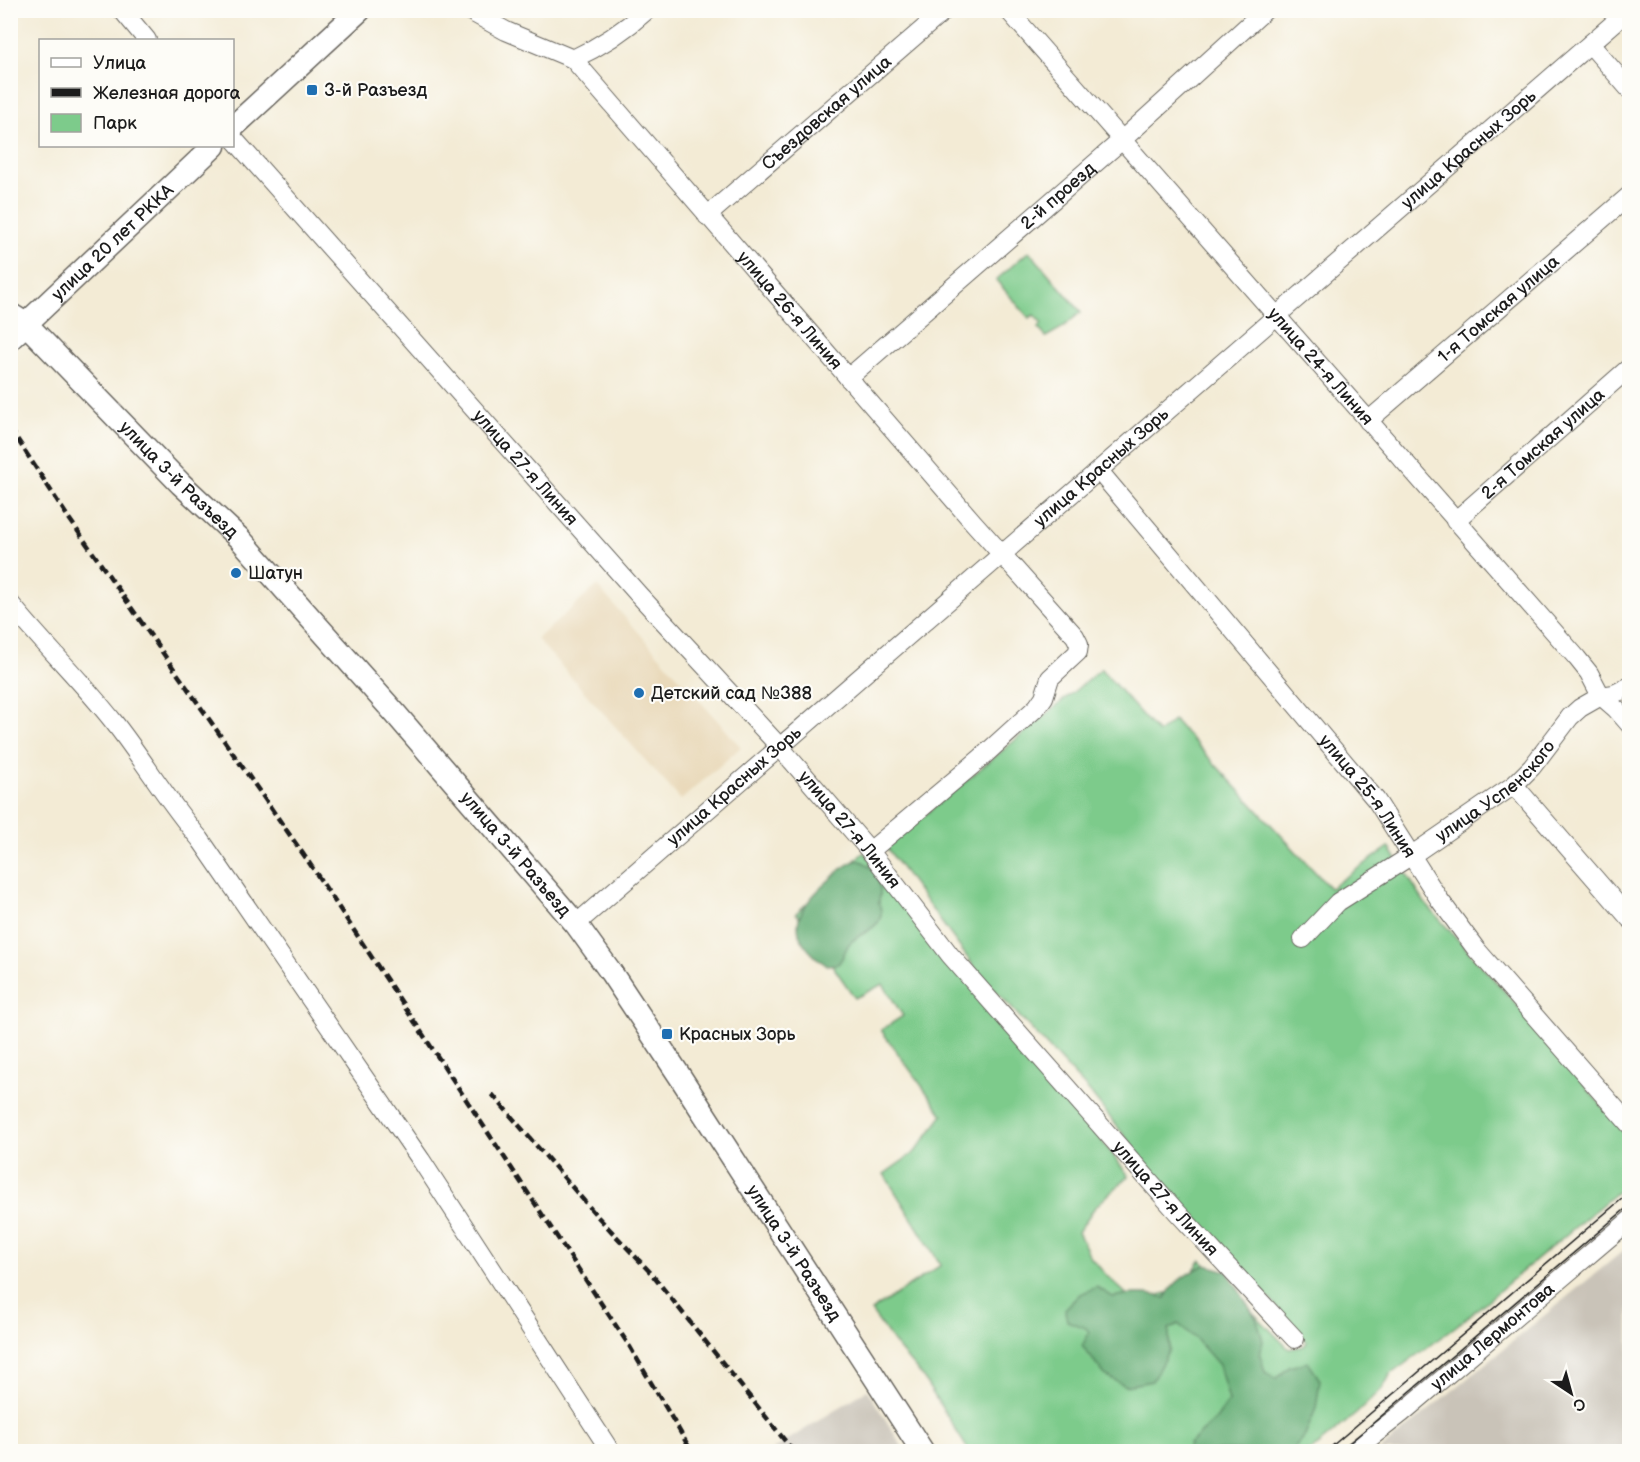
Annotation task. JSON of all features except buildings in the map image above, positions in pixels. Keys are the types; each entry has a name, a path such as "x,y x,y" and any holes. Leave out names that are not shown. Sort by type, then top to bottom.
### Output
{"main road":[{"path":"234,126 360,10"},
{"name":"улица 20 лет РККА","path":"16,326 213,147"},
{"name":"улица 3-й Разъезд","path":"16,326 240,539 394,712 576,924 679,1075 923,1452"}],"street":[{"path":"122,10 146,39"},
{"name":"улица 26-я Линия","path":"468,10 506,32 573,59 707,216 1075,636 1079,644 1078,652 1050,678 1044,697 1036,707 981,758 870,851"},
{"path":"573,59 601,46 627,29 647,10"},
{"name":"Съездовская улица","path":"707,216 945,10"},
{"name":"улица 24-я Линия","path":"1008,10 1577,658 1601,696 1629,725"},
{"name":"2-й проезд","path":"848,378 1122,140 1265,10"},
{"name":"улица Красных Зорь","path":"576,924 879,658 1002,555 1629,10"},
{"path":"1590,44 1629,90"},
{"name":"улица 27-я Линия","path":"234,138 639,595 779,746 870,851 950,955 1176,1211 1295,1339"},
{"name":"1-я Томская улица","path":"1368,421 1629,195"},
{"name":"2-я Томская улица","path":"1455,521 1629,367"},
{"name":"улица 25-я Линия","path":"1099,471 1376,800 1438,899 1476,949 1629,1125"},
{"path":"10,603 38,638 114,722 183,819 200,839 421,1160 610,1452"},
{"name":"улица Успенского","path":"1303,939 1338,902 1412,855 1514,785 1532,767 1570,717 1580,708 1601,696 1614,694 1629,686"},
{"path":"1514,785 1629,919"},
{"name":"улица Лермонтова","path":"1352,1452 1402,1413 1629,1220"}],"shaded area":[{"name":"Детский сад №388","path":"597,586 741,747 681,800 537,639"},
{"path":"1629,1246 1629,1451 1379,1451"},
{"path":"867,1390 905,1451 772,1450"}],"green space":[{"path":"1029,251 1081,312 1062,328 1046,337 1038,328 1042,324 1034,315 1029,318 996,280"},
{"path":"1101,669 1158,733 1174,720 1330,888 1389,847 1425,903 1516,1004 1629,1138 1629,1182 1463,1321 1391,1374 1382,1389 1311,1451 1096,1452 1091,1445 1081,1451 969,1451 922,1376 871,1311 941,1265 884,1174 915,1152 943,1115 881,1030 903,1016 883,984 855,998 796,913 864,852 1074,1105 1129,1176 1095,1207 1078,1232 1091,1258 1108,1277 1134,1301 1179,1290 1201,1260 1289,1349 1304,1346 1307,1342 1233,1257 1159,1179 1088,1090 978,972 886,847"},
{"path":"858,860 870,867 878,879 881,916 873,927 849,944 838,964 826,965 804,944 798,923 801,913 816,892 846,866"},
{"path":"1205,1265 1227,1271 1257,1320 1263,1341 1260,1355 1265,1372 1276,1379 1289,1367 1308,1362 1320,1380 1316,1408 1305,1436 1292,1451 1187,1451 1189,1444 1216,1419 1229,1401 1219,1365 1196,1339 1178,1324 1169,1329 1169,1350 1152,1381 1125,1386 1105,1375 1082,1346 1089,1333 1086,1328 1067,1321 1065,1309 1080,1294 1097,1287 1113,1297 1139,1294 1165,1298 1182,1278"}],"tram line":[{"path":"1325,1452 1630,1192"},
{"path":"1339,1452 1630,1205"}],"railway":[{"path":"10,428 68,517 308,861 630,1347 692,1452"},
{"path":"492,1094 597,1216 650,1272 794,1452"}],"place":[{"name":"3-й Разъезд","path":"312,90"},
{"name":"Шатун","path":"236,573"},
{"name":"Детский сад №388","path":"639,693"},
{"name":"Красных Зорь","path":"667,1034"}]}
